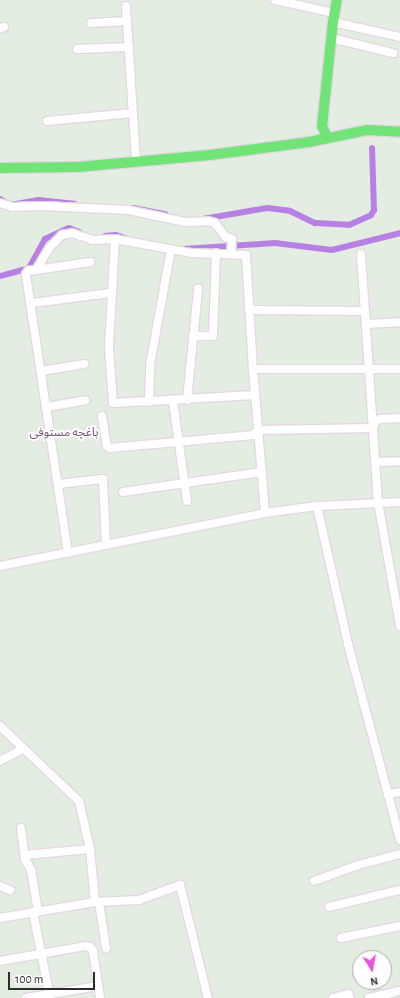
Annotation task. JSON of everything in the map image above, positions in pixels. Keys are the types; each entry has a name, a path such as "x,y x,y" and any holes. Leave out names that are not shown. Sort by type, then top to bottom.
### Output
{"main road":[{"path":"326,137 322,126 333,17 337,0"},
{"path":"0,168 78,167 210,155 367,130 400,132"}],"street":[{"path":"275,0 400,37"},
{"path":"126,6 136,161"},
{"path":"91,23 127,21"},
{"path":"332,38 393,53"},
{"path":"77,49 129,47"},
{"path":"47,121 133,113"},
{"path":"0,203 12,207 43,206 128,210 185,222 208,221 215,223 226,237 232,240 231,253"},
{"path":"36,270 50,247 62,235 82,235 101,241 115,239 172,250 246,255 253,369 265,514"},
{"path":"115,239 110,293 109,348 114,404 255,395"},
{"path":"149,402 150,365 172,250"},
{"path":"193,336 213,336 216,253"},
{"path":"361,254 378,502 400,626"},
{"path":"68,553 32,303 26,272 90,262"},
{"path":"187,400 198,289"},
{"path":"32,303 110,293"},
{"path":"249,310 365,311"},
{"path":"366,324 400,322"},
{"path":"41,370 84,364"},
{"path":"253,369 400,369"},
{"path":"47,407 84,400"},
{"path":"173,401 187,502"},
{"path":"102,416 108,448 253,434 258,430 373,428"},
{"path":"373,428 376,421 380,419 400,418"},
{"path":"375,462 400,461"},
{"path":"123,492 262,472"},
{"path":"58,484 103,479 106,545"},
{"path":"0,566 265,514 317,506 400,502"},
{"path":"317,506 348,644 400,840"},
{"path":"0,726 79,801 90,849 97,902 106,948"},
{"path":"0,761 24,748"},
{"path":"388,794 400,792"},
{"path":"20,828 25,855 32,870 40,953 49,996"},
{"path":"25,855 90,849"},
{"path":"314,881 358,865 400,854"},
{"path":"0,918 97,902 139,900 180,884 208,998"},
{"path":"0,886 10,890"},
{"path":"330,907 400,890"},
{"path":"342,938 400,926"},
{"path":"0,961 40,953 90,947 100,998"},
{"path":"26,998 49,996 98,986"},
{"path":"369,998 400,991"},
{"path":"333,998 348,994 350,998"}],"waterway":[{"path":"203,219 267,208 290,211 315,223 349,225 371,215 374,210 372,148"},
{"path":"0,199 10,205 38,200 74,204"},
{"path":"133,208 165,214"},
{"path":"0,276 29,268 45,239 69,228 79,232"},
{"path":"183,249 275,243 332,250 400,233"},
{"path":"105,236 116,235 125,238"}],"district":[{"name":"باغچه مستوفی","path":"64,433"}]}
